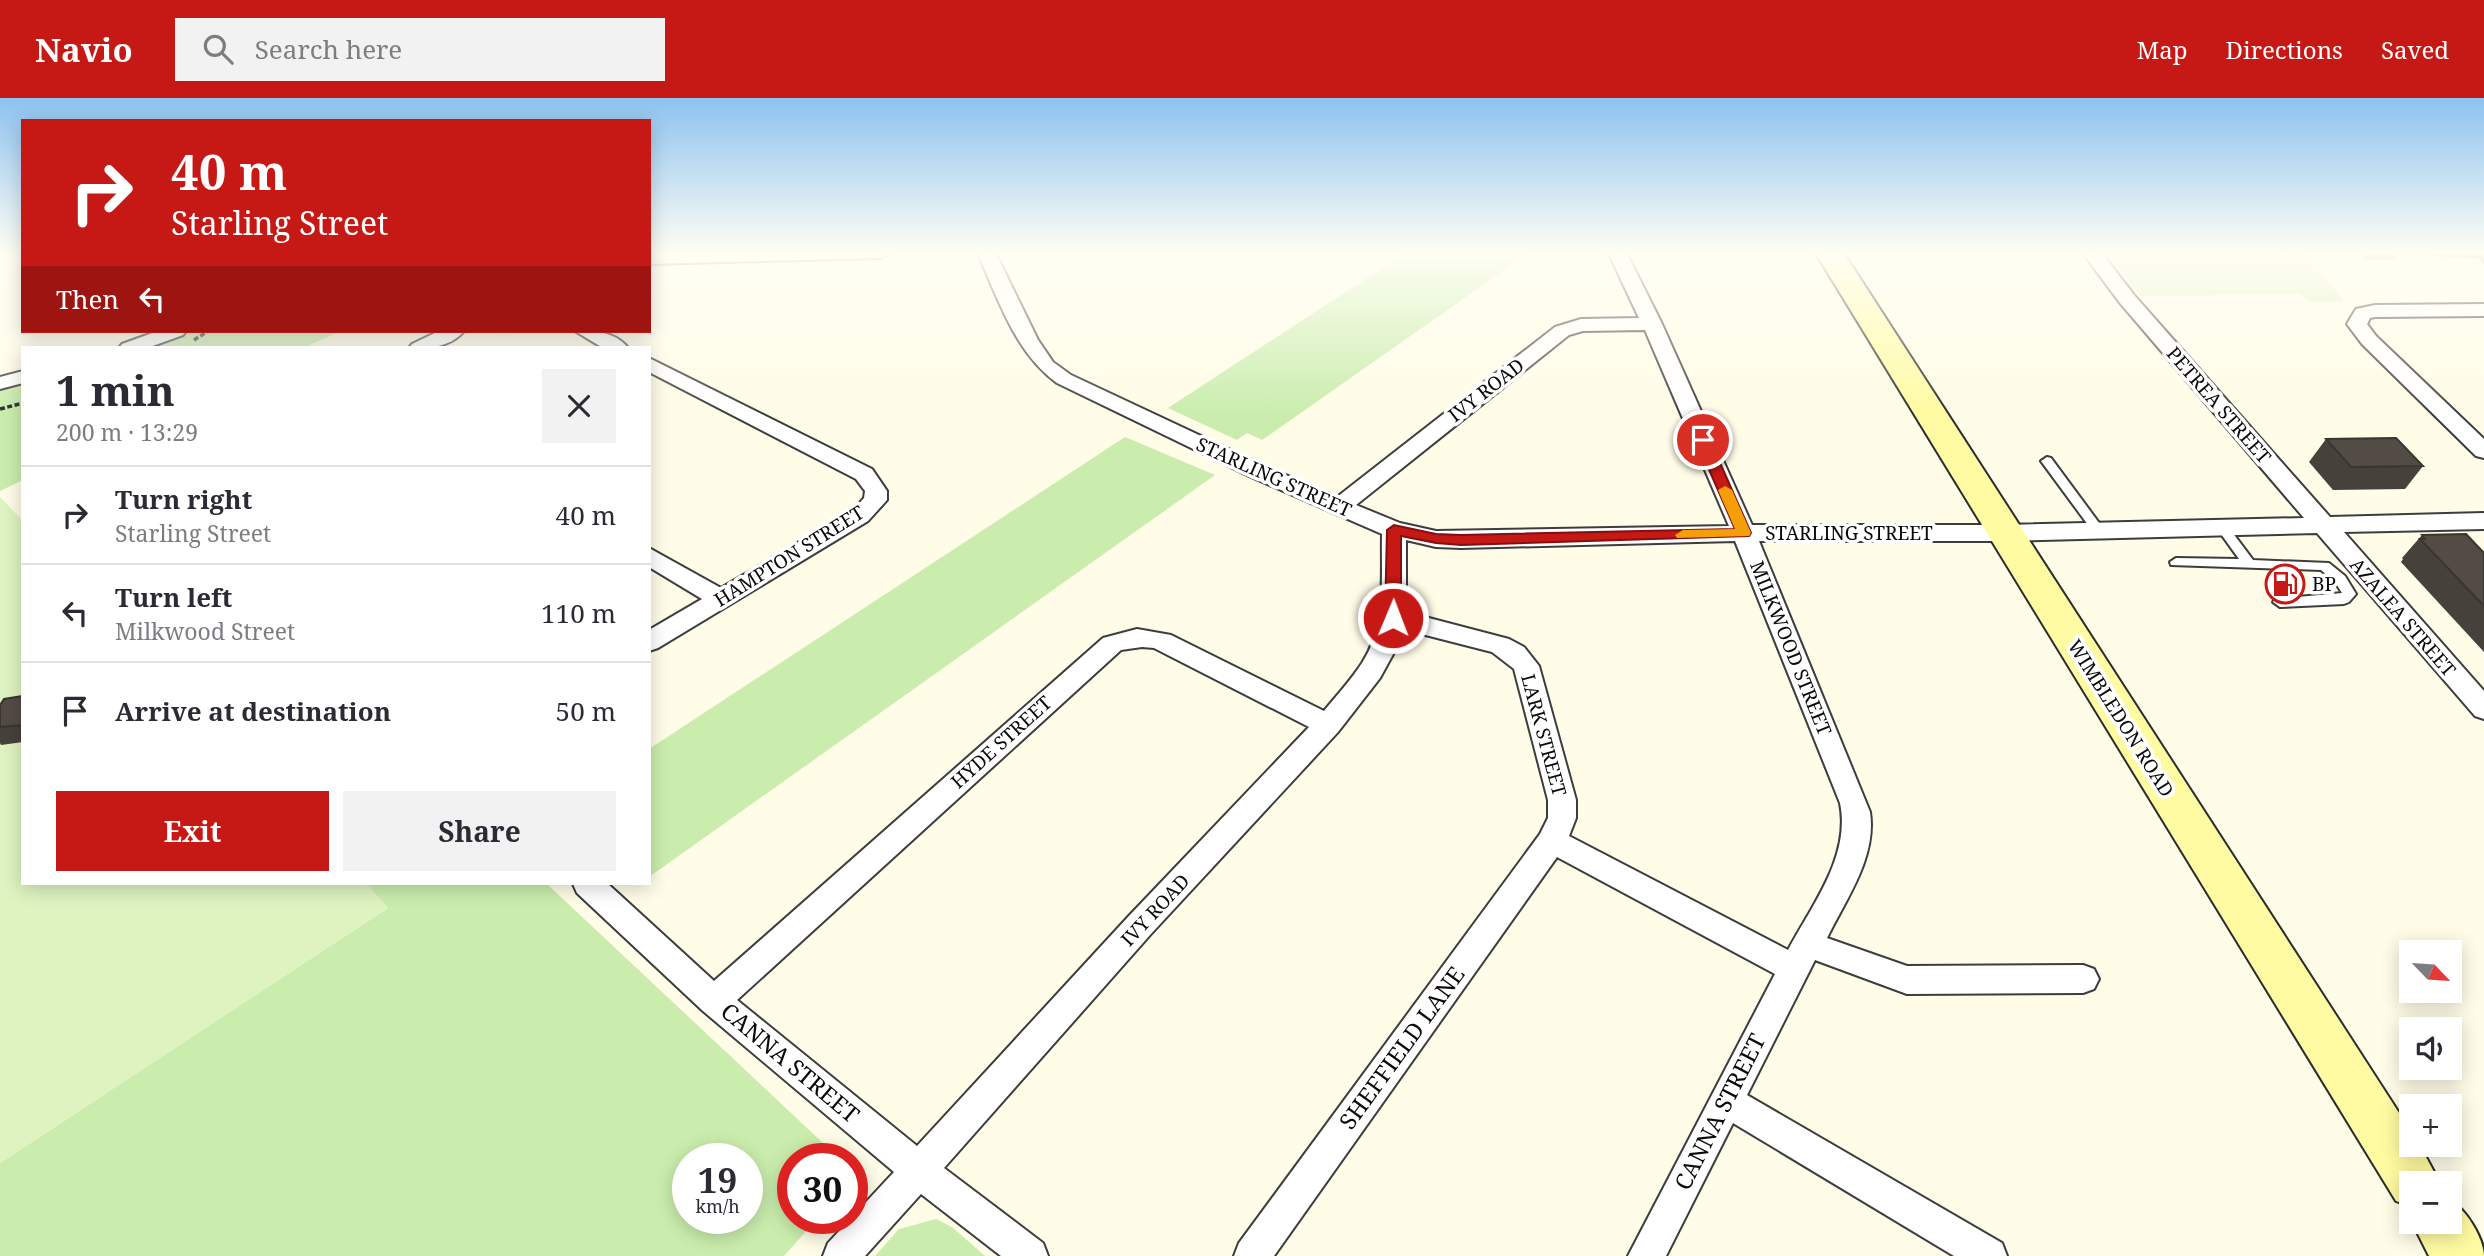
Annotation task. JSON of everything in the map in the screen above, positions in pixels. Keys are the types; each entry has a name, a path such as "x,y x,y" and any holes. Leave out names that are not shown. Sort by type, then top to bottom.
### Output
{"street":[{"name":"STARLING STREET","path":"1012,306 1028,340 1046,366 1092,393 1339,508 1394,530 1436,538 1461,540 1744,533 2005,533 2484,521"},
{"name":"MILKWOOD STREET","path":"1643,306 1744,533 1854,803 1859,822 1858,842 1849,864 1800,956"},
{"name":"WIMBLEDON ROAD","path":"1863,306 2406,1171"},
{"name":"PETREA STREET","path":"2133,306 2322,524"},
{"path":"2484,310 2375,311 2363,313 2357,324 2369,340 2484,451"},
{"name":"IVY ROAD","path":"1339,508 1562,331 1581,325 1652,324"},
{"path":"135,346 170,333"},
{"path":"423,346 450,333"},
{"path":"589,333 614,346"},
{"name":"HAMPTON STREET","path":"651,366 864,474 876,491 875,500 860,516 651,641"},
{"path":"0,383 21,378"},
{"name":"AZALEA STREET","path":"2322,524 2484,709"},
{"name":"IVY ROAD","path":"841,1256 1139,926 1328,725 1371,671 1384,647 1393,618 1394,530"},
{"path":"651,557 720,598"},
{"name":"LARK STREET","path":"1393,618 1482,639 1516,654 1526,666 1562,800 1562,818 1552,841"},
{"name":"HYDE STREET","path":"714,1000 1112,644 1132,637 1146,636 1162,641 1328,725"},
{"path":"1552,841 1800,956 1907,980 2083,979"},
{"name":"SHEFFIELD LANE","path":"1252,1256 1552,841"},
{"name":"CANNA STREET","path":"588,885 714,1000 920,1171 1030,1256"},
{"name":"CANNA STREET","path":"1646,1256 1800,956"},
{"path":"1727,1101 1989,1256"},
{"path":"2446,1234 2460,1256"}],"lane":[{"path":"2048,461 2098,530"},
{"path":"2222,527 2249,563"},
{"path":"2176,562 2324,566 2340,579 2348,592 2347,598 2280,602"},
{"path":"2340,579 2371,581"}],"path":[{"path":"0,410 21,404"}],"green space":[{"path":"1324,306 1453,306 1262,440 1247,433 1237,440 1168,408"},
{"path":"183,333 337,333 307,346 145,346 175,338"},
{"path":"21,381 21,481 0,491 0,387"},
{"path":"1125,437 1215,475 651,876 651,748"},
{"path":"0,497 21,519 21,885 367,885 388,908 0,1163"},
{"path":"367,885 548,885 823,1143 777,1143 777,1234 804,1234 784,1256 0,1256 0,1163 388,908"},
{"path":"936,1219 952,1227 985,1256 875,1256 899,1229"}],"building":[{"path":"2396,438 2423,466 2351,467 2326,439"},
{"path":"2466,534 2484,553 2484,606 2420,539 2425,539 2422,535"},
{"path":"21,696 21,725 0,727 0,705 4,699"}],"slow traffic":[{"path":"1683,535 1744,533 1725,490"}],"place":[{"name":"BP","path":"2285,584"}],"route":[{"path":"1393,618 1394,530 1461,540 1744,533 1703,440"}]}
